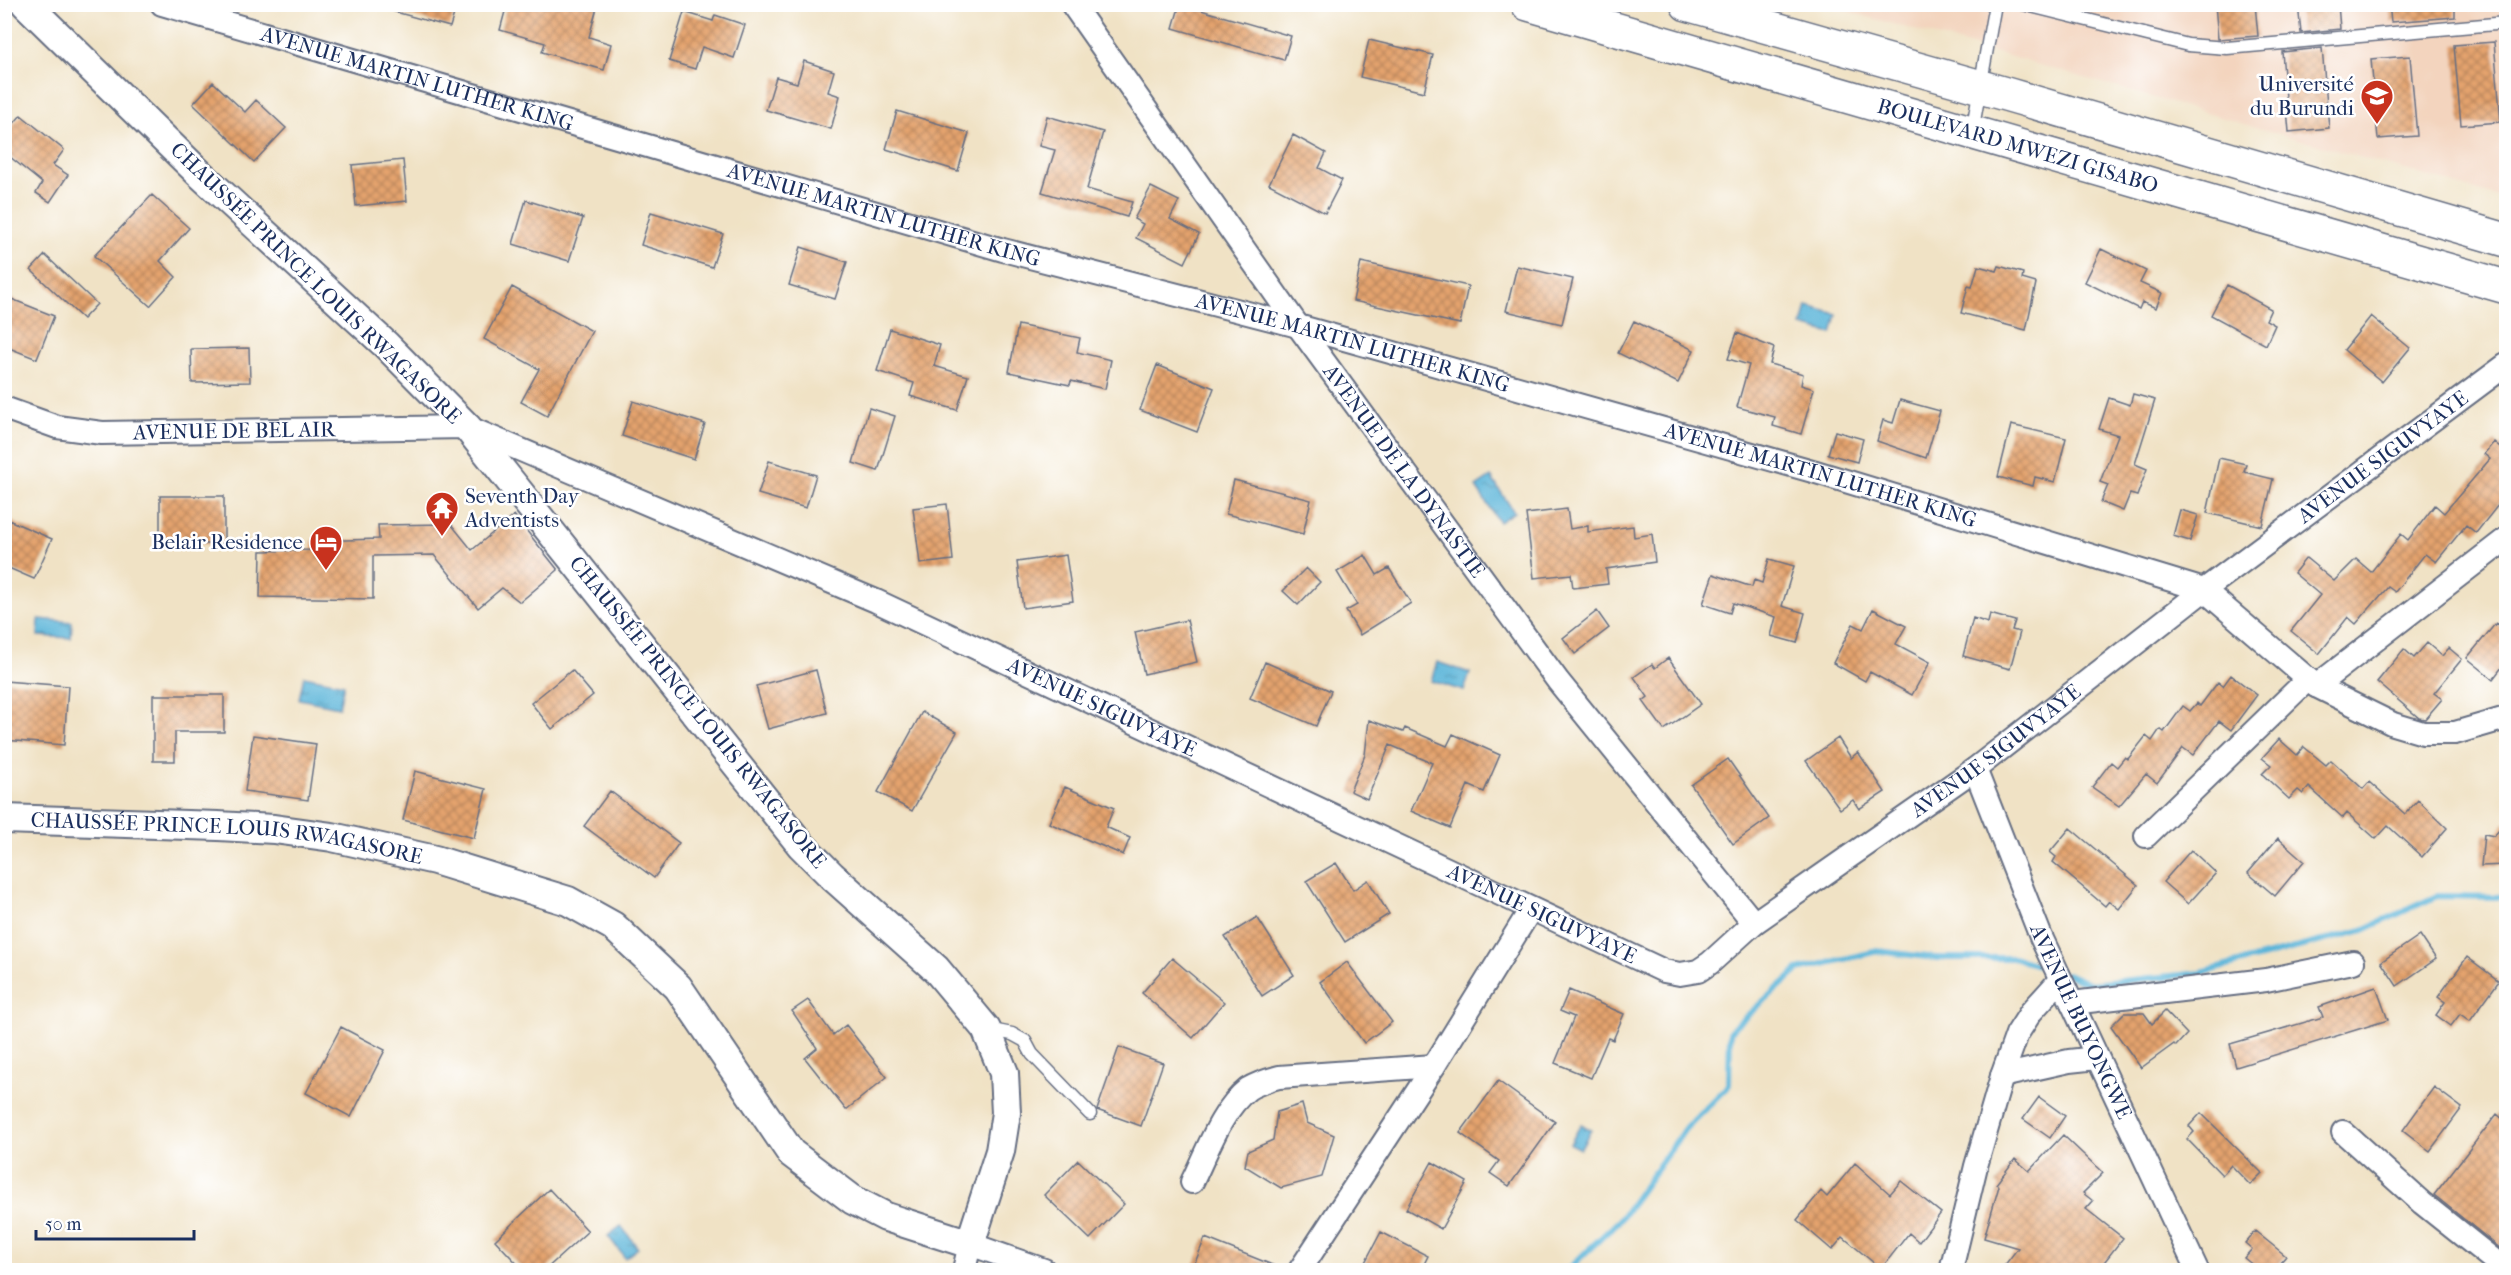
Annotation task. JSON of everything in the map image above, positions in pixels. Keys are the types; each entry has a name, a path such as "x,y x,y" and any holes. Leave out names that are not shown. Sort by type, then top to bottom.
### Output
{"main road":[{"name":"BOULEVARD MWEZI GISABO","path":"1528,4 2506,287"},
{"path":"1687,4 2506,240"}],"street":[{"name":"CHAUSSÉE PRINCE LOUIS RWAGASORE","path":"4,819 229,826 332,837 435,860 568,901 613,926 678,987 791,1153 852,1200 967,1257 1000,1151 1006,1113 1004,1073 986,1029 936,969 832,876 801,844 467,427 386,345 200,173 26,4"},
{"name":"AVENUE MARTIN LUTHER KING","path":"162,4 1002,250 1298,326 1804,469 2204,590 2312,682 2394,724 2423,733 2455,733 2506,718"},
{"name":"AVENUE DE LA DYNASTIE","path":"1072,4 1298,326 1558,681 1754,923"},
{"name":"AVENUE SIGUVYAYE","path":"467,427 886,605 1531,909 1664,970 1680,975 1698,971 1710,963 1754,923 1975,769 2204,590 2506,365"},
{"name":"AVENUE DE BEL AIR","path":"4,408 57,428 102,433 467,427"},
{"path":"2146,836 2312,682 2506,539"},
{"name":"AVENUE BUYONGWE","path":"1975,769 2059,978 2197,1270"},
{"path":"1300,1270 1434,1066 1531,909"},
{"path":"2072,1003 2266,980 2353,962"},
{"path":"1951,1270 2002,1076 2017,1034 2031,1012 2059,978"},
{"path":"2002,1076 2068,1061 2097,1058"},
{"path":"1192,1182 1230,1110 1248,1090 1261,1082 1279,1077 1434,1066"},
{"path":"2343,1132 2422,1203 2506,1270"},
{"path":"967,1257 1044,1270"}],"lane":[{"path":"1972,133 1995,4"},
{"path":"2023,4 2188,45 2227,48 2506,23"},
{"path":"986,1029 1012,1034 1025,1041 1032,1054 1090,1114"}],"shaded area":[{"name":"Université du Burundi","path":"1825,5 2506,5 2506,199 1987,50"}],"water":[{"path":"1807,306 1837,314 1832,334 1802,326"},
{"path":"1491,477 1514,512 1499,522 1476,487"},
{"path":"39,619 72,622 71,638 38,636"},
{"path":"1437,662 1470,673 1464,691 1431,681"},
{"path":"304,676 344,684 339,707 299,699"},
{"path":"1581,1124 1591,1130 1580,1149 1570,1144"},
{"path":"621,1226 638,1248 625,1258 608,1236"}],"building":[{"path":"388,4 457,4 450,27 388,10"},
{"path":"507,4 598,4 589,37 611,44 604,70 542,52 545,43 500,30"},
{"path":"1180,4 1291,36 1284,60 1173,28"},
{"path":"2215,4 2255,4 2258,36 2218,39"},
{"path":"2298,4 2338,4 2340,29 2301,33"},
{"path":"2389,4 2455,4 2455,17 2391,22"},
{"path":"684,12 713,21 715,15 745,25 734,58 702,47 695,69 669,61"},
{"path":"1369,40 1433,55 1424,92 1360,77"},
{"path":"2494,42 2501,122 2461,125 2454,45"},
{"path":"2322,48 2329,128 2289,132 2282,52"},
{"path":"2410,56 2417,136 2378,139 2371,59"},
{"path":"804,61 834,71 828,92 840,96 831,129 766,110 776,77 797,83"},
{"path":"213,82 245,112 256,100 286,128 254,162 193,104"},
{"path":"897,111 969,133 958,171 886,149"},
{"path":"21,115 64,150 53,165 68,175 50,202 36,193 42,183 4,152 4,135"},
{"path":"1047,116 1103,132 1087,189 1132,202 1127,217 1042,192 1055,150 1039,146"},
{"path":"1293,135 1326,153 1319,168 1342,180 1325,213 1269,184"},
{"path":"403,160 407,201 356,206 352,165"},
{"path":"1151,187 1179,201 1170,219 1199,234 1185,263 1136,238 1143,224 1134,219"},
{"path":"152,195 189,228 160,261 176,277 150,306 94,256"},
{"path":"526,200 583,218 569,261 513,244"},
{"path":"651,212 723,234 712,267 641,245"},
{"path":"801,247 847,262 835,299 789,285"},
{"path":"2101,249 2146,271 2140,283 2162,293 2156,308 2142,302 2139,309 2085,282"},
{"path":"45,255 97,304 83,319 31,270"},
{"path":"1361,262 1468,286 1460,324 1353,301"},
{"path":"1517,266 1573,279 1562,324 1506,311"},
{"path":"1978,266 1997,271 1999,266 2023,273 2022,279 2036,283 2026,330 1961,313 1968,286 1972,287"},
{"path":"2227,285 2271,309 2266,320 2275,325 2266,345 2211,315"},
{"path":"512,287 592,331 547,416 521,402 539,369 484,339"},
{"path":"4,296 54,316 37,359 4,346"},
{"path":"2371,316 2410,348 2382,382 2344,350"},
{"path":"1634,321 1694,350 1678,383 1618,353"},
{"path":"1018,325 1080,338 1077,352 1111,360 1105,389 1071,381 1070,385 1009,372"},
{"path":"890,329 940,345 934,366 968,376 957,410 910,396 914,383 877,371"},
{"path":"1737,333 1774,348 1770,364 1803,374 1801,385 1814,389 1801,434 1773,426 1775,417 1737,407 1749,365 1728,359"},
{"path":"249,348 250,382 192,383 191,349"},
{"path":"1157,365 1214,388 1197,432 1140,410"},
{"path":"2133,394 2155,400 2135,464 2147,469 2137,496 2130,494 2123,511 2101,502 2108,485 2100,482 2118,435 2099,429 2109,398 2130,405"},
{"path":"1900,400 1940,411 1926,458 1877,441 1883,420 1893,423"},
{"path":"633,401 705,424 694,459 622,436"},
{"path":"869,408 895,416 878,471 853,463"},
{"path":"2011,425 2066,438 2055,482 2035,477 2033,486 1998,477"},
{"path":"1835,431 1863,439 1857,462 1828,454"},
{"path":"2506,439 2506,495 2476,533 2466,525 2436,562 2425,554 2395,592 2388,587 2356,624 2348,617 2319,654 2291,631 2320,595 2294,573 2306,558 2334,581 2356,559 2371,572 2401,534 2408,540 2435,505 2444,513 2490,459 2484,454 2494,442 2500,447"},
{"path":"2219,458 2246,464 2244,472 2273,479 2262,526 2207,513"},
{"path":"769,461 816,475 806,508 758,494"},
{"path":"1234,480 1311,500 1303,534 1226,514"},
{"path":"160,496 224,496 224,544 160,544"},
{"path":"947,504 953,560 920,564 913,508"},
{"path":"1567,509 1570,529 1588,526 1588,532 1633,526 1634,537 1652,534 1655,562 1606,569 1608,584 1573,588 1571,574 1534,578 1526,514"},
{"path":"2180,510 2198,515 2190,541 2173,536"},
{"path":"514,515 558,570 520,602 502,588 478,608 434,555 373,556 373,599 260,597 261,551 312,550 312,541 379,539 378,525 451,524 472,550"},
{"path":"4,518 52,539 34,579 4,566"},
{"path":"1066,555 1073,601 1023,608 1017,562"},
{"path":"1365,555 1377,575 1389,568 1411,603 1360,635 1346,611 1357,605 1337,572"},
{"path":"1769,559 1794,566 1782,606 1805,613 1797,643 1771,636 1776,617 1733,603 1730,613 1703,604 1713,574 1752,587 1754,580 1762,583"},
{"path":"1306,568 1320,582 1298,605 1283,591"},
{"path":"1873,609 1906,626 1896,644 1930,662 1912,695 1870,672 1865,681 1833,663 1853,624 1863,629"},
{"path":"1597,611 1609,628 1575,654 1563,638"},
{"path":"1990,614 2015,621 2012,630 2020,632 2010,669 1963,656 1973,618 1988,623"},
{"path":"1187,620 1197,662 1144,674 1135,632"},
{"path":"2496,623 2506,632 2506,662 2493,679 2467,658"},
{"path":"2427,643 2442,656 2449,648 2462,659 2434,693 2442,699 2425,719 2419,718 2377,682 2404,649 2414,658"},
{"path":"1668,658 1701,704 1664,730 1643,701 1648,697 1634,677 1652,664 1655,668"},
{"path":"1265,662 1331,691 1316,726 1250,698"},
{"path":"572,670 593,695 552,729 531,703"},
{"path":"816,670 827,713 768,729 756,686"},
{"path":"2231,675 2257,695 2231,730 2219,721 2193,755 2183,748 2157,783 2146,774 2119,806 2092,787 2111,762 2117,767 2125,757 2128,759 2146,736 2152,741 2160,729 2164,732 2183,706 2190,711 2197,703 2200,706 2218,682 2223,686"},
{"path":"4,681 68,686 64,745 4,740"},
{"path":"153,695 224,695 224,732 175,732 175,761 153,761"},
{"path":"922,712 957,732 912,811 878,792"},
{"path":"1369,720 1403,732 1405,728 1447,746 1453,734 1500,755 1484,792 1468,785 1450,828 1411,811 1432,763 1390,745 1367,799 1350,791 1365,755"},
{"path":"253,735 316,744 308,800 245,791"},
{"path":"1838,738 1851,758 1858,752 1885,792 1859,809 1853,800 1840,809 1806,761"},
{"path":"2279,739 2297,755 2304,747 2326,765 2331,760 2363,789 2369,782 2405,814 2418,800 2447,828 2422,857 2388,826 2376,839 2347,813 2343,818 2309,787 2303,794 2298,790 2289,799 2262,774 2271,765 2262,758"},
{"path":"1728,759 1769,818 1733,844 1691,785"},
{"path":"415,771 486,789 474,838 403,820"},
{"path":"1065,787 1114,808 1106,827 1130,838 1123,855 1049,823"},
{"path":"610,791 679,843 654,878 584,826"},
{"path":"2506,822 2506,865 2481,866 2484,834 2494,836"},
{"path":"2070,828 2138,885 2119,909 2109,901 2105,906 2053,862 2056,857 2050,852"},
{"path":"2278,838 2304,861 2275,896 2248,873"},
{"path":"2191,850 2216,873 2188,904 2163,882"},
{"path":"1336,863 1353,890 1368,880 1389,914 1345,942 1306,881"},
{"path":"1257,917 1294,975 1262,996 1225,937"},
{"path":"2420,935 2436,959 2397,986 2381,962"},
{"path":"2467,957 2499,981 2470,1021 2460,1014 2451,1026 2436,1015 2445,1002 2438,997"},
{"path":"1172,958 1224,1002 1193,1038 1142,993"},
{"path":"1347,962 1392,1022 1364,1043 1320,982"},
{"path":"2376,987 2388,1020 2236,1067 2230,1044 2323,1017 2319,1007"},
{"path":"1569,990 1624,1014 1613,1040 1608,1038 1591,1078 1555,1063 1574,1017 1560,1011"},
{"path":"808,1000 833,1035 846,1025 887,1077 846,1110 805,1058 817,1048 792,1011"},
{"path":"2165,1011 2187,1034 2176,1046 2174,1044 2141,1068 2111,1026 2124,1013 2144,1013 2152,1024"},
{"path":"341,1027 385,1050 351,1117 306,1093"},
{"path":"1119,1047 1163,1063 1141,1126 1097,1110"},
{"path":"1498,1081 1555,1122 1509,1186 1490,1173 1499,1161 1460,1133"},
{"path":"2434,1087 2462,1108 2430,1151 2403,1130"},
{"path":"2039,1097 2065,1116 2050,1138 2023,1119"},
{"path":"1302,1104 1307,1123 1334,1135 1322,1177 1281,1188 1245,1166 1248,1151 1273,1140 1277,1112"},
{"path":"2201,1113 2262,1173 2250,1185 2231,1165 2222,1175 2187,1139 2194,1132 2189,1126"},
{"path":"2497,1114 2506,1122 2506,1253 2434,1195"},
{"path":"2063,1135 2103,1173 2083,1193 2093,1201 2086,1209 2123,1238 2098,1270 2001,1270 2018,1248 1984,1238 1999,1186 1996,1184 2015,1159 2029,1171"},
{"path":"1078,1160 1124,1204 1090,1239 1044,1195"},
{"path":"1432,1162 1467,1182 1441,1229 1406,1209"},
{"path":"1855,1163 1890,1194 1901,1181 1941,1213 1919,1242 1909,1233 1881,1269 1843,1237 1832,1250 1797,1220 1821,1191 1827,1197"},
{"path":"549,1189 588,1231 545,1270 523,1270 495,1240"},
{"path":"2255,1231 2286,1256 2274,1270 2259,1270 2244,1258 2252,1249 2245,1243"},
{"path":"1381,1232 1428,1256 1421,1270 1361,1270"},
{"path":"1205,1238 1285,1270 1192,1270"}],"waterway":[{"path":"2067,974 2090,984 2201,973 2363,930 2437,896 2506,897"},
{"path":"1567,1270 1620,1220 1685,1129 1729,1085 1730,1031 1798,970 1878,951 1935,958 2013,958 2049,968"}],"place":[{"name":"Université du Burundi","path":"2377,125"},
{"name":"Seventh Day Adventists","path":"442,537"},
{"name":"Belair Residence","path":"326,571"}]}
